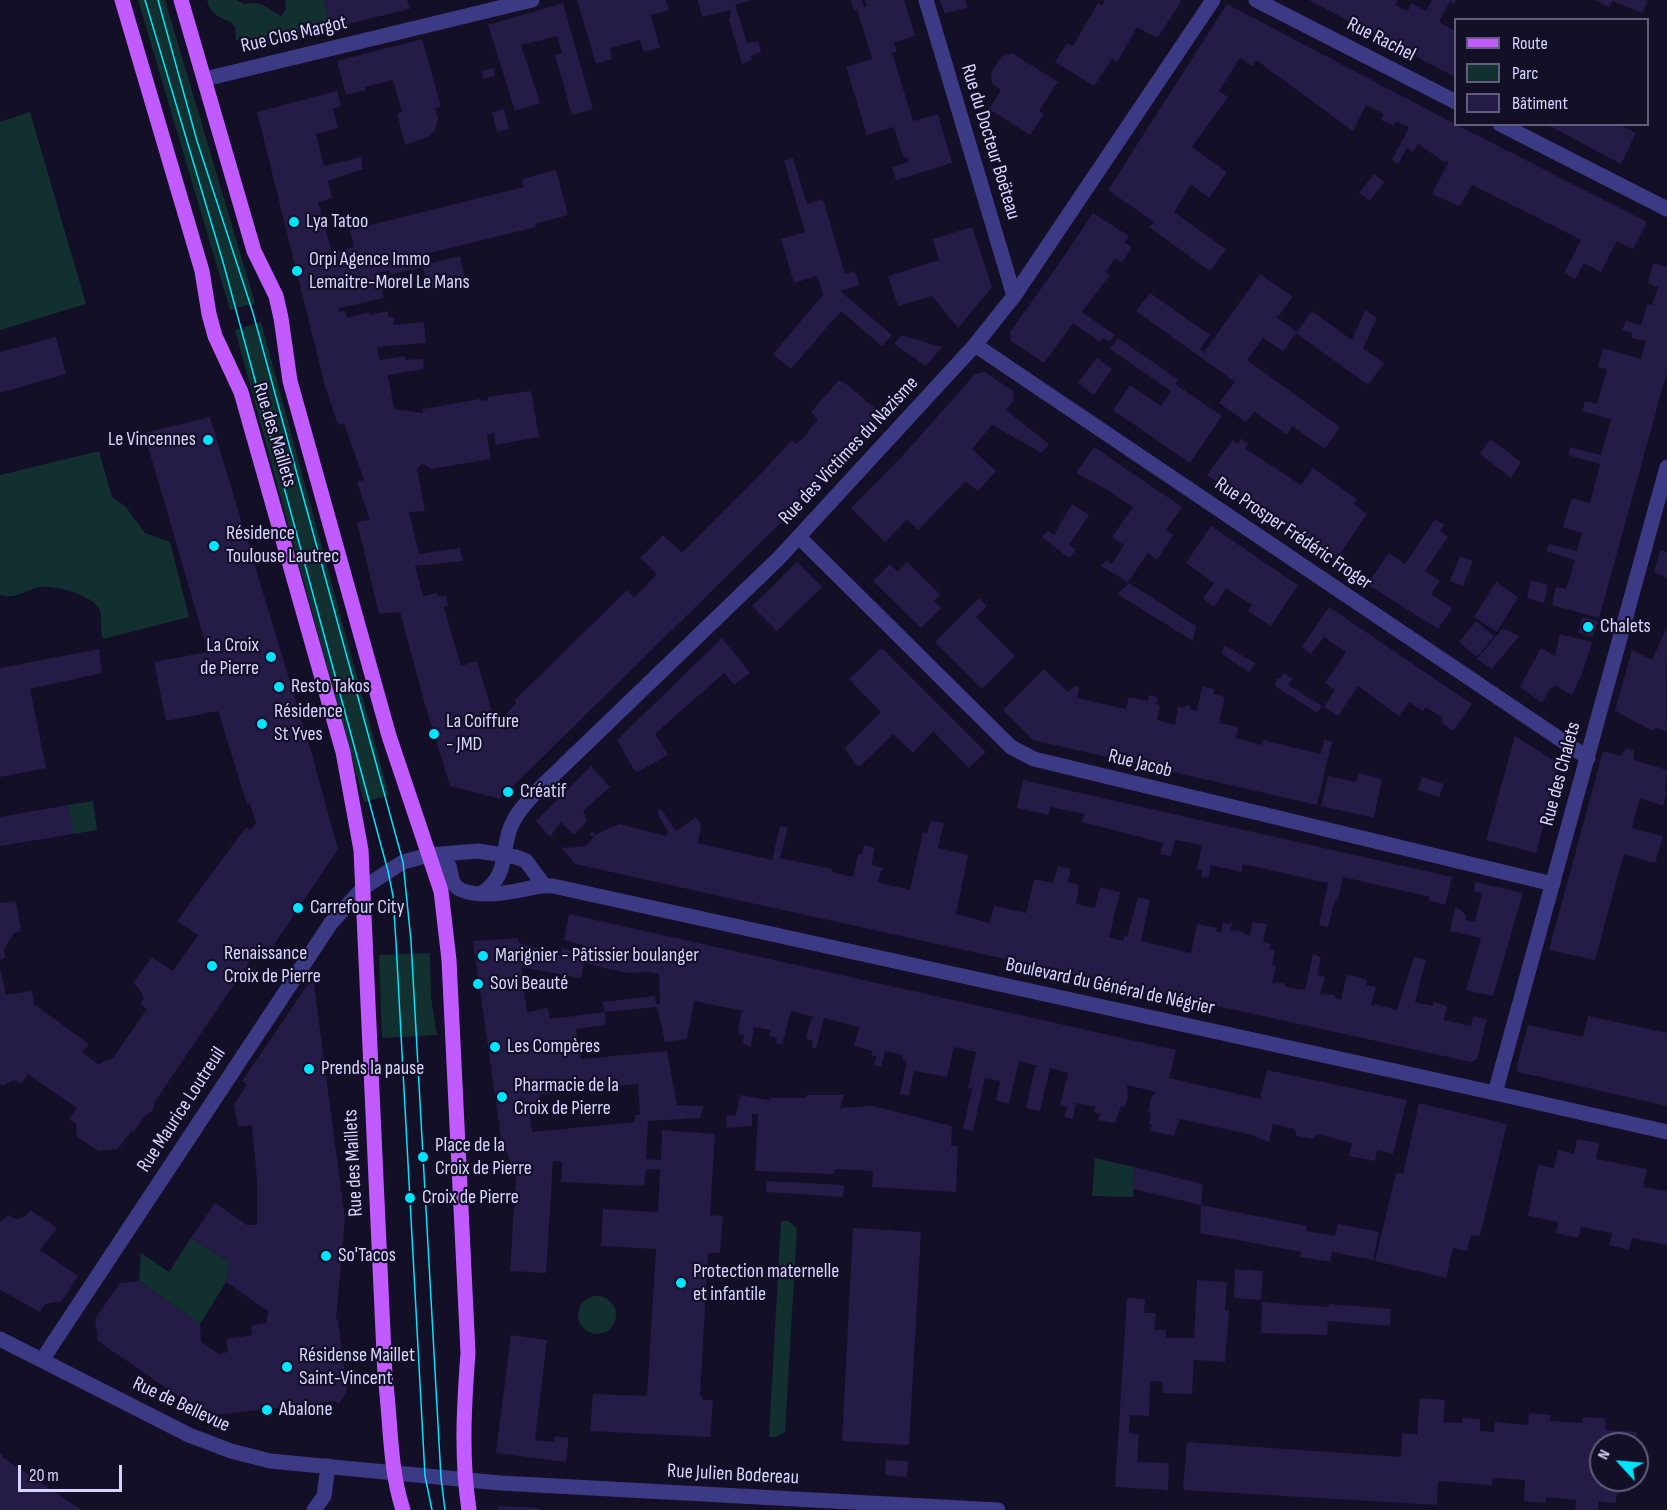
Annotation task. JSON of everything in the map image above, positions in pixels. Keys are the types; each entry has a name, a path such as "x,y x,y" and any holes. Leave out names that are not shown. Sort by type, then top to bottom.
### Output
{"main road":[{"name":"Rue des Maillets","path":"122,0 202,272 215,336 241,392 343,752 361,850 385,1376 390,1408 393,1472 403,1510"},
{"name":"Rue des Maillets","path":"181,0 254,251 276,296 290,381 389,736 441,891 446,926 468,1353 464,1410 465,1480 469,1510"}],"street":[{"name":"Rue Clos Margot","path":"205,79 532,0"},
{"name":"Rue du Docteur Boëteau","path":"926,0 1014,296"},
{"name":"Rue des Victimes du Nazisme","path":"482,893 496,882 501,873 512,824 518,813 537,791 799,537 975,345 1014,296 1213,0"},
{"name":"Rue Rachel","path":"1256,0 1454,101"},
{"path":"1504,126 1667,209"},
{"name":"Rue Prosper Frédéric Froger","path":"975,345 1588,758"},
{"name":"Rue des Chalets","path":"1495,1093 1667,467"},
{"name":"Rue Jacob","path":"799,537 1011,747 1034,759 1552,884"},
{"path":"363,888 403,862 429,855 478,851 526,861 543,884"},
{"path":"429,855 448,866 452,882 465,892"},
{"name":"Boulevard du Général de Négrier","path":"465,892 476,894 515,892 543,884 1667,1132"},
{"name":"Rue Maurice Loutreuil","path":"42,1360 331,923 363,888"},
{"name":"Rue des Maillets","path":"446,926 449,897 453,893 465,892"},
{"name":"Rue de Bellevue","path":"0,1339 189,1436 231,1451 270,1461 465,1480"},
{"path":"314,1510 324,1496 328,1466"},
{"name":"Rue Julien Bodereau","path":"465,1480 998,1510"}],"green space":[{"path":"138,0 165,0 255,303 230,310"},
{"path":"207,0 256,3 281,16 286,9 285,0 323,0 330,28 253,47 236,40 235,28 231,22 216,14 210,8"},
{"path":"30,112 86,304 0,330 0,122"},
{"path":"261,322 389,795 364,802 235,330"},
{"path":"99,451 112,497 125,506 145,533 170,542 189,617 103,639 98,607 80,595 64,589 41,587 12,596 0,595 0,475"},
{"path":"93,801 97,830 73,834 68,805"},
{"path":"430,953 431,998 437,1035 382,1038 379,955"},
{"path":"1095,1158 1134,1167 1133,1197 1092,1196"},
{"path":"781,1221 788,1221 797,1228 785,1432 769,1437"},
{"path":"191,1238 229,1262 226,1282 200,1324 139,1281 141,1253 169,1272"},
{"path":"597,1296 611,1301 616,1315 611,1329 597,1334 583,1329 578,1315 583,1301"}],"building":[{"path":"323,0 407,0 410,9 330,28"},
{"path":"577,0 666,0 669,10 651,15 660,48 644,52 640,40 610,48 612,59 596,64"},
{"path":"698,0 751,0 735,5 747,43 758,41 761,52 751,56 752,60 742,64 729,20 730,10 702,17"},
{"path":"850,0 862,0 864,7 867,6 865,0 904,0 915,36 894,42 897,51 892,53 913,121 938,114 952,163 896,180 892,167 909,162 903,156 894,127 867,135 846,67 872,59 857,9 854,10"},
{"path":"940,0 965,0 968,7 945,14"},
{"path":"1105,0 1181,0 1181,2 1157,38 1137,27 1117,62 1112,59 1094,86 1055,62 1067,43 1073,46 1098,3 1102,6"},
{"path":"1309,0 1398,0 1395,5 1408,11 1411,3 1426,11 1432,0 1456,0 1454,4 1450,1 1439,22 1454,30 1454,76"},
{"path":"1595,0 1648,1 1642,13 1613,1 1609,7"},
{"path":"563,3 593,109 572,115 555,55 562,53 557,36 521,45 540,103 515,111 488,25"},
{"path":"1227,4 1454,123 1454,126 1459,126 1647,222 1633,249 1617,241 1601,272 1584,263 1575,279 1564,273 1581,240 1472,185 1460,206 1432,194 1449,161 1444,162 1418,144 1413,152 1407,148 1398,164 1392,160 1409,127 1396,121 1394,126 1381,120 1384,114 1366,105 1353,131 1256,60 1252,66 1240,58 1219,91 1228,97 1192,147 1227,172 1209,198 1191,184 1174,212 1226,249 1210,271 1149,227 1154,222 1108,190"},
{"path":"422,39 441,107 435,108 438,118 436,128 430,136 405,145 397,113 402,112 393,80 365,87 366,90 346,95 337,61"},
{"path":"1012,53 1058,82 1039,111 1044,114 1030,135 989,109 1001,90 992,84 991,73 1001,57"},
{"path":"493,68 495,76 483,79 481,71"},
{"path":"337,91 341,106 333,109 338,128 316,134 324,166 361,157 363,169 328,181 332,198 318,202 332,253 354,247 350,230 524,187 522,179 556,170 568,215 535,224 536,227 421,255 423,265 460,256 466,283 428,290 423,267 390,275 389,271 378,273 384,298 339,308 339,312 345,311 347,318 369,312 369,315 388,311 388,316 394,318 394,325 424,322 426,343 377,347 380,360 405,356 405,360 423,359 424,369 388,375 394,409 423,413 423,409 480,399 481,401 488,400 488,397 531,391 539,437 496,445 494,433 487,435 491,459 431,469 422,463 417,469 425,511 409,512 419,554 460,548 463,561 415,566 423,596 437,593 438,597 446,595 448,606 444,607 461,666 477,661 493,715 501,719 516,703 515,700 627,590 634,598 657,574 640,558 663,535 682,553 792,440 796,444 804,437 818,419 811,412 839,380 884,416 796,508 500,799 450,786 400,612 379,614 357,522 370,520 357,482 364,480 344,423 338,425 325,386 257,112"},
{"path":"504,109 509,129 497,132 492,112"},
{"path":"1550,126 1623,126 1636,133 1621,164"},
{"path":"793,158 807,204 823,199 845,274 855,271 859,285 840,291 892,335 882,346 841,311 791,369 773,354 823,295 817,276 794,283 781,239 805,232 784,161"},
{"path":"1374,174 1384,182 1370,201 1359,193"},
{"path":"1093,213 1129,236 1124,243 1132,247 1122,263 1115,258 1106,272 1110,275 1082,312 1115,335 1109,342 1103,338 1100,342 1073,323 1044,363 1011,341 1010,332"},
{"path":"972,227 992,287 958,328 932,296 898,306 888,276 939,260 933,239"},
{"path":"1653,263 1667,267 1667,372 1599,618 1552,605 1556,587 1566,589 1575,560 1546,551 1549,544 1577,551 1582,533 1563,527 1572,498 1590,503 1600,464 1568,455 1570,447 1601,455 1611,419 1582,411 1585,401 1597,404 1607,369 1598,367 1603,348 1641,359 1646,341 1631,338 1633,333 1622,330 1626,321 1641,325 1647,304 1652,305 1658,287 1648,283"},
{"path":"1260,274 1293,297 1277,318 1297,332 1312,311 1352,340 1365,310 1377,318 1363,348 1384,363 1368,385 1296,333 1283,351 1263,338 1247,360 1340,427 1325,449 1292,426 1287,435 1254,411 1246,422 1219,403 1235,382 1136,311 1150,293 1210,335 1200,349 1204,352"},
{"path":"901,335 942,347 926,366 894,344"},
{"path":"56,337 66,374 0,393 0,352"},
{"path":"1118,338 1179,380 1175,384 1222,416 1190,463 1113,410 1130,385 1161,406 1171,391 1110,349"},
{"path":"1097,358 1112,369 1094,395 1078,383"},
{"path":"985,372 1013,391 1014,400 1006,410 1049,444 1042,453 992,425 972,449 996,471 978,491 966,481 918,530 907,519 885,542 851,508 906,452 975,374"},
{"path":"210,417 313,758 338,849 265,958 256,952 156,1100 153,1110 144,1117 134,1132 131,1131 118,1149 99,1151 77,1137 76,1124 69,1119 77,1108 28,1074 21,1084 14,1080 3,1086 0,1084 0,967 6,995 32,991 34,1004 89,1044 82,1052 98,1064 113,1058 147,1009 140,1004 144,998 133,983 152,957 173,971 198,935 177,921 246,827 250,830 256,823 250,803 247,804 218,711 166,721 154,662 208,652 144,433"},
{"path":"1241,439 1248,444 1245,448 1301,485 1313,468 1357,499 1354,504 1367,514 1335,561 1207,475 1233,440 1238,444"},
{"path":"1490,439 1521,462 1511,478 1480,454"},
{"path":"1094,447 1182,507 1166,530 1173,535 1157,560 1148,553 1128,582 1101,566 1106,560 1112,564 1124,545 1112,537 1133,507 1076,473"},
{"path":"1072,504 1089,515 1069,545 1076,550 1069,558 1042,537 1048,531 1054,535"},
{"path":"1435,519 1444,525 1440,531 1448,537 1425,571 1440,581 1431,594 1452,608 1438,629 1367,584 1389,553 1405,564"},
{"path":"1211,526 1298,585 1271,626 1248,611 1252,605 1226,588 1214,607 1203,598 1214,583 1186,563"},
{"path":"1660,550 1667,552 1667,578 1654,572"},
{"path":"1460,556 1473,561 1463,586 1450,581"},
{"path":"797,562 822,587 777,631 752,606"},
{"path":"907,562 940,594 934,601 941,608 921,628 873,581 890,564 898,572"},
{"path":"1531,580 1548,585 1544,603 1527,598"},
{"path":"1496,582 1518,597 1497,632 1474,617"},
{"path":"1129,583 1196,626 1193,641 1117,594"},
{"path":"979,598 987,606 976,617 1015,656 982,689 935,642"},
{"path":"1329,607 1472,704 1453,731 1441,722 1443,718 1426,707 1423,711 1409,702 1399,716 1358,686 1338,716 1324,707 1335,690 1325,683 1346,652 1324,637 1311,654 1302,647"},
{"name":"Chalets","path":"1582,617 1598,621 1593,637 1578,633"},
{"path":"1476,621 1494,636 1477,657 1459,642"},
{"path":"1667,627 1667,732 1656,727 1653,731 1615,711 1632,650 1652,660"},
{"path":"1503,628 1519,636 1492,669 1477,659"},
{"path":"1560,634 1592,642 1583,671 1572,695 1556,686 1550,688 1542,703 1520,687 1541,648 1555,656"},
{"path":"722,638 750,673 734,685 724,673 655,734 668,755 638,772 634,770 617,740"},
{"path":"1224,645 1255,663 1249,672 1222,654"},
{"path":"882,648 986,752 969,768 933,731 913,753 893,734 860,766 856,765 845,748 881,712 849,679"},
{"path":"99,649 102,673 30,689 46,768 0,777 0,668"},
{"path":"1044,669 1068,692 1074,686 1079,687 1077,698 1126,709 1129,697 1148,701 1149,695 1158,697 1156,704 1160,705 1157,720 1175,725 1178,707 1191,706 1190,709 1197,711 1202,686 1215,689 1213,694 1225,697 1219,723 1238,727 1236,738 1262,745 1263,740 1321,754 1324,740 1332,741 1317,805 1033,740 1003,710"},
{"path":"1283,673 1293,679 1288,685 1322,706 1317,713 1275,686 1277,678 1280,679"},
{"path":"1515,736 1560,764 1536,853 1486,840"},
{"path":"1626,748 1634,751 1634,760 1667,770 1665,791 1667,792 1663,806 1640,798 1632,828 1663,836 1655,863 1624,854 1595,960 1549,950 1603,751 1621,756"},
{"path":"591,766 610,787 583,811 587,821 574,835 561,822 550,837 536,821"},
{"path":"1359,773 1382,779 1374,818 1321,806 1328,776 1356,782"},
{"path":"1422,777 1444,784 1439,797 1418,790"},
{"path":"1023,780 1452,877 1445,905 1428,900 1430,897 1343,877 1338,900 1335,900 1328,927 1319,925 1328,883 1243,864 1241,872 1211,865 1208,878 1201,877 1202,870 1197,869 1202,845 1175,840 1171,856 1160,854 1163,843 1082,822 1084,814 1050,807 1049,815 1017,808"},
{"path":"68,805 73,834 0,846 0,817"},
{"path":"661,809 676,831 696,817 701,826 698,843 772,860 780,826 788,827 780,858 832,869 832,872 853,877 858,854 862,854 864,845 875,848 871,865 883,868 877,882 910,890 923,832 927,833 931,821 944,823 938,848 968,855 956,914 990,923 994,906 1026,913 1034,879 1053,883 1058,866 1071,869 1068,882 1079,885 1076,904 1095,908 1100,887 1120,892 1109,937 1123,941 1124,936 1127,937 1138,897 1150,900 1141,941 1191,953 1197,924 1217,928 1216,931 1221,933 1223,922 1230,924 1231,921 1233,922 1230,931 1238,930 1250,936 1253,922 1267,924 1263,942 1271,944 1269,949 1275,950 1272,965 1276,966 1272,984 1276,982 1285,984 1286,987 1305,990 1313,954 1321,957 1317,975 1325,977 1320,994 1334,995 1335,998 1341,1000 1347,975 1359,977 1367,980 1366,985 1376,987 1371,1006 1374,1004 1397,1010 1414,957 1426,960 1415,1002 1433,1006 1434,1002 1447,1006 1444,1020 1471,1026 1473,1016 1487,1019 1477,1059 1471,1062 575,864 561,847 586,846 595,835 619,824 666,836 668,832 657,812"},
{"path":"1475,882 1523,893 1493,996 1466,990 1481,938 1450,931 1455,908 1461,910 1466,916 1465,920 1475,922 1482,893 1474,892"},
{"path":"16,901 21,931 14,933 4,949 5,958 0,960 0,903"},
{"path":"569,914 1176,1050 1169,1078 1260,1099 1267,1070 1407,1100 1393,1154 1377,1150 1375,1161 1349,1156 1352,1143 1318,1134 1312,1139 1297,1136 1294,1129 1273,1124 1269,1142 1252,1135 1180,1119 1174,1136 1150,1131 1151,1113 1148,1112 1151,1098 1156,1092 1127,1085 1128,1095 1125,1107 1121,1106 1115,1123 1098,1120 1100,1114 1094,1112 1095,1107 1076,1103 1073,1119 1064,1117 1067,1107 1060,1106 1068,1073 1050,1068 1040,1111 1026,1108 1035,1068 1038,1066 1019,1061 1009,1104 996,1100 1000,1081 985,1078 973,1131 963,1129 972,1089 968,1088 976,1052 954,1047 947,1077 914,1071 909,1096 900,1094 907,1061 902,1060 903,1055 885,1051 881,1067 874,1065 876,1056 871,1055 872,1051 854,1046 859,1027 824,1018 816,1049 812,1048 813,1041 806,1039 813,1017 791,1011 782,1045 776,1043 777,1038 769,1036 771,1030 754,1027 751,1046 743,1044 744,1035 738,1034 741,1014 744,1011 694,1001 687,1039 665,1042 657,1007 605,1012 606,1025 576,1029 581,1059 667,1051 677,1105 703,1106 700,1118 648,1121 646,1159 661,1160 662,1130 715,1134 710,1215 723,1216 720,1253 708,1253 700,1396 703,1400 713,1400 710,1437 590,1431 593,1394 647,1396 656,1249 601,1246 603,1209 658,1212 660,1170 646,1169 644,1186 561,1182 562,1162 553,1161 546,1273 510,1271 516,1175 501,1138 473,941 518,938 519,943 560,955 562,948 580,953 583,945 564,940","holes":["584,963 627,973 659,974 660,1004 656,1004 655,996 602,1002 605,1012 550,1019 548,1008 527,1012 521,967 581,978","638,1084 640,1115 635,1115 635,1122 532,1132 530,1116 541,1115 539,1095"]},
{"path":"313,977 345,1219 336,1319 338,1320 347,1391 339,1404 335,1401 207,1416 98,1341 95,1319 120,1283 139,1281 200,1324 201,1342 219,1354 228,1352 226,1339 252,1335 251,1326 266,1323 268,1311 226,1282 229,1262 191,1238 215,1203 247,1225 257,1225 257,1180 252,1125 238,1127 234,1104 247,1085 242,1081"},
{"path":"1588,1016 1667,1033 1667,1106 1518,1072 1517,1065 1528,1025 1583,1037"},
{"path":"740,1095 770,1100 770,1098 806,1098 807,1095 844,1095 840,1108 873,1106 952,1126 951,1146 958,1146 956,1192 872,1187 873,1171 835,1169 834,1174 755,1171 758,1114 752,1114 752,1126 727,1128 726,1116 736,1115"},
{"path":"1419,1103 1507,1124 1480,1236 1471,1235 1467,1251 1453,1248 1446,1278 1375,1261 1396,1173 1403,1174"},
{"path":"1577,1139 1599,1143 1596,1159 1647,1169 1643,1187 1667,1191 1667,1245 1632,1238 1629,1250 1609,1245 1612,1233 1581,1227 1578,1238 1556,1233 1558,1222 1528,1216 1538,1165 1554,1168 1558,1150 1574,1154"},
{"path":"1134,1167 1203,1184 1201,1205 1133,1189"},
{"path":"767,1181 844,1185 843,1197 766,1192"},
{"path":"1201,1205 1307,1226 1306,1231 1335,1236 1338,1224 1379,1232 1373,1260 1332,1252 1330,1262 1300,1257 1301,1252 1200,1233"},
{"path":"30,1210 57,1228 40,1250 78,1276 62,1301 45,1304 40,1312 0,1290 0,1222 9,1215 16,1219 25,1217"},
{"path":"853,1228 921,1232 909,1445 842,1441"},
{"path":"1235,1269 1263,1271 1261,1300 1234,1298"},
{"path":"1197,1280 1227,1282 1225,1310 1229,1311 1225,1362 1194,1360 1192,1394 1162,1393 1163,1382 1150,1381 1149,1416 1130,1415 1129,1433 1139,1434 1137,1462 1169,1463 1168,1490 1115,1487 1127,1298 1145,1299 1144,1313 1156,1313 1154,1330 1166,1330 1166,1338 1194,1338"},
{"path":"1262,1302 1391,1309 1390,1326 1328,1321 1327,1335 1261,1333"},
{"path":"511,1335 547,1340 535,1440 554,1442 555,1436 569,1438 566,1462 496,1453"},
{"path":"1420,1398 1445,1400 1443,1422 1462,1423 1462,1418 1480,1419 1480,1431 1494,1432 1495,1422 1528,1425 1529,1413 1551,1415 1550,1421 1582,1423 1583,1417 1606,1418 1605,1430 1637,1432 1589,1432 1589,1492 1617,1492 1616,1503 1599,1502 1598,1510 1575,1510 1576,1500 1546,1497 1546,1503 1524,1501 1525,1480 1493,1478 1492,1485 1438,1481 1437,1505 1183,1490 1187,1442 1401,1457 1402,1433 1417,1434"},
{"path":"0,1454 2,1457 82,1510 0,1510"},
{"path":"886,1460 908,1461 907,1477 885,1475"},
{"path":"498,1506 540,1508 540,1510 497,1510"}],"tram line":[{"path":"145,0 223,262 393,896 425,1476 432,1510"},
{"path":"158,0 197,141 253,313 403,862 411,941 441,1478 445,1510"}],"place":[{"name":"Lya Tatoo","path":"294,222"},
{"name":"Orpi Agence Immo Lemaitre-Morel Le Mans","path":"297,271"},
{"name":"Le Vincennes","path":"208,440"},
{"name":"Résidence Toulouse Lautrec","path":"214,546"},
{"name":"Chalets","path":"1588,627"},
{"name":"La Croix de Pierre","path":"271,657"},
{"name":"Resto Takos","path":"279,687"},
{"name":"Résidence St Yves","path":"262,724"},
{"name":"La Coiffure - JMD","path":"434,734"},
{"name":"Créatif","path":"508,792"},
{"name":"Carrefour City","path":"298,908"},
{"name":"Marignier - Pâtissier boulanger","path":"483,956"},
{"name":"Renaissance Croix de Pierre","path":"212,966"},
{"name":"Sovi Beauté","path":"478,984"},
{"name":"Les Compères","path":"495,1047"},
{"name":"Prends la pause","path":"309,1069"},
{"name":"Pharmacie de la Croix de Pierre","path":"502,1097"},
{"name":"Place de la Croix de Pierre","path":"423,1157"},
{"name":"Croix de Pierre","path":"410,1198"},
{"name":"So'Tacos","path":"326,1256"},
{"name":"Protection maternelle et infantile","path":"681,1283"},
{"name":"Résidense Maillet Saint-Vincent","path":"287,1367"},
{"name":"Abalone","path":"267,1410"}]}
